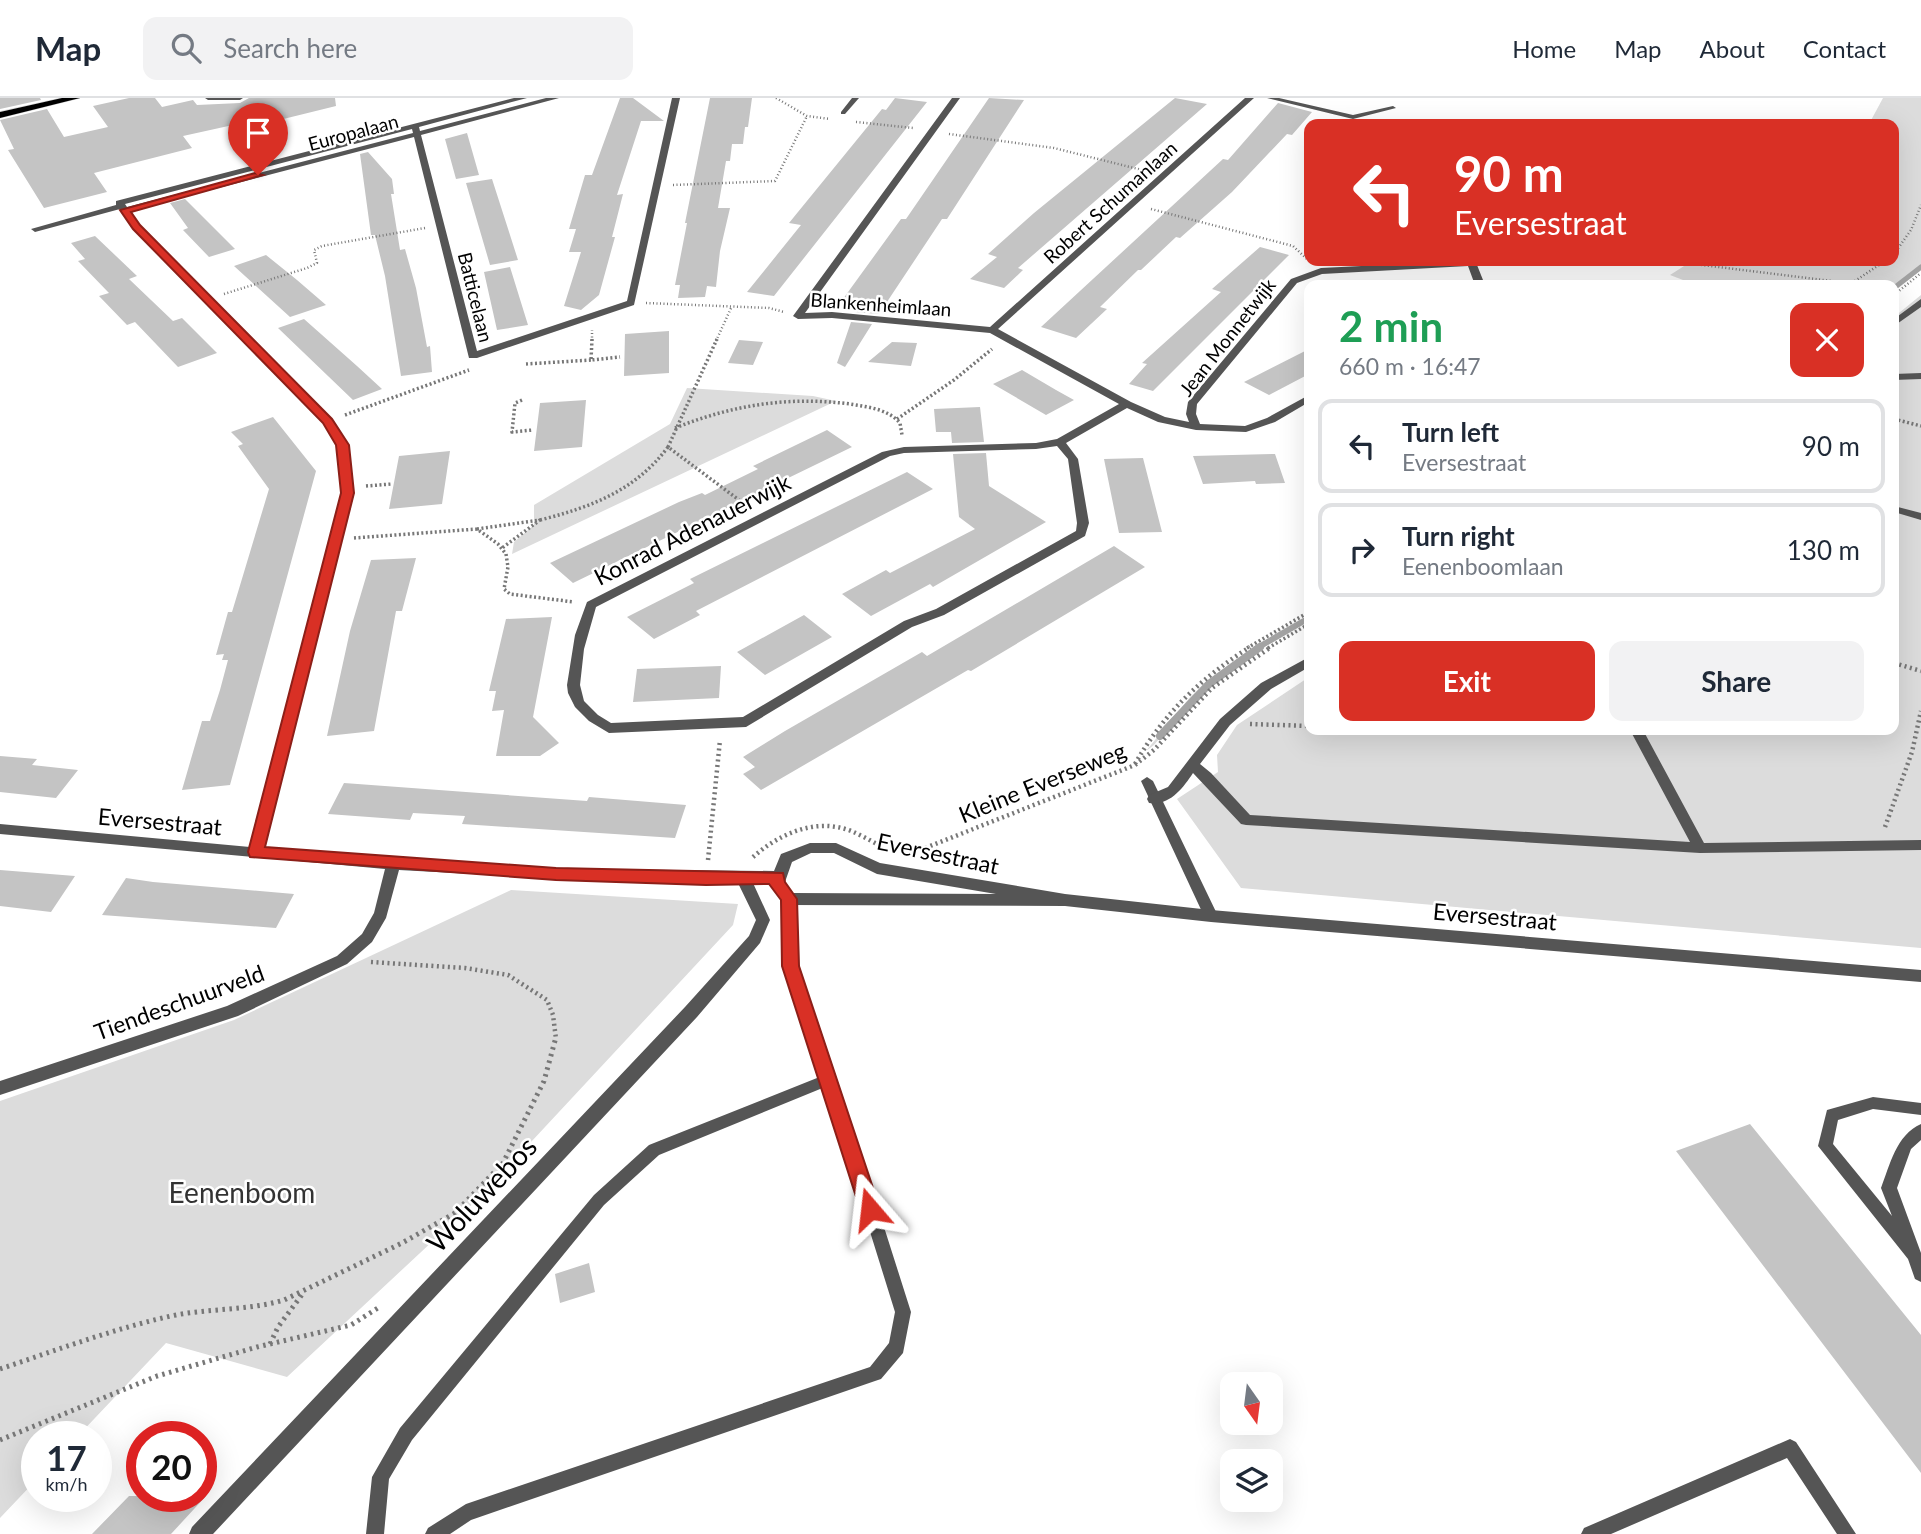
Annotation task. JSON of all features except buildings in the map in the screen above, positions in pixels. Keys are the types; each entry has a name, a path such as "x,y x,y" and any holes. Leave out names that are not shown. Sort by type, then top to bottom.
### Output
{"main road":[{"path":"0,115 75,98"}],"street":[{"name":"Europalaan","path":"35,229 416,130 523,98"},
{"name":"Europalaan","path":"416,130 555,98"},
{"path":"631,303 676,98"},
{"name":"Blankenheimlaan","path":"798,316 956,98"},
{"name":"Robert Schumanlaan","path":"992,330 1250,98"},
{"name":"Batticelaan","path":"416,130 473,356 631,303"},
{"path":"123,208 136,227 328,421 342,445 347,488 256,852"},
{"name":"Jean Monnetwijk","path":"1196,427 1191,414 1192,404 1294,282 1321,271 1415,266"},
{"path":"1899,319 1921,302"},
{"name":"Blankenheimlaan","path":"798,316 832,315 992,330 1127,404"},
{"path":"1899,377 1921,376"},
{"name":"Jean Monnetwijk","path":"1127,404 1162,420 1196,427 1246,429 1272,420 1304,401"},
{"name":"Konrad Adenauerwijk","path":"1060,442 1073,459 1083,523 1081,533 940,612 908,624 746,722 609,728 599,723 579,703 573,691 583,619 591,605 886,454 904,450 1036,446 1060,442 1127,404"},
{"path":"1899,510 1921,517"},
{"path":"1154,799 1173,791 1225,722 1266,686 1304,664"},
{"path":"1640,735 1700,848"},
{"path":"1192,765 1206,776 1246,820 1700,848 1921,845"},
{"name":"Eversestraat","path":"0,829 256,852 556,874 706,879 777,877 786,858 810,848 836,848 877,868 1065,900 1211,916 1921,976"},
{"name":"Tiendeschuurveld","path":"0,1088 232,1011 342,960 367,938 381,914 394,862"},
{"path":"777,877 777,883 789,899"},
{"name":"Woluwebos","path":"199,1534 691,1012 755,939 763,920 743,878"},
{"name":"Eversestraat","path":"789,899 1065,900"}],"lane":[{"path":"208,98 240,98"},
{"path":"844,113 856,98"},
{"path":"1270,98 1353,117 1393,108"},
{"path":"1147,781 1211,916"},
{"path":"434,1534 466,1513 876,1373 897,1347 903,1312 830,1080 790,966 789,899"},
{"path":"376,1534 381,1476 406,1434 599,1200 654,1150 830,1080"},
{"path":"1913,1254 1825,1146 1832,1115 1873,1103 1921,1109"},
{"path":"1921,1130 1905,1145 1889,1188 1921,1275"},
{"path":"1590,1534 1790,1448 1847,1534"}],"path":[{"path":"656,186 775,181 807,116"},
{"path":"930,132 1054,148 1165,176"},
{"path":"1133,205 1293,246 1304,256"},
{"path":"1899,246 1921,205"},
{"path":"207,299 317,264 314,250 322,246 440,226"},
{"path":"1315,266 1321,271"},
{"path":"1714,266 1821,280"},
{"path":"1857,280 1878,266"},
{"path":"1899,289 1921,273"},
{"path":"631,303 769,308 798,316"},
{"path":"336,540 477,529 540,520 592,506 623,491 649,472 668,447 732,306"},
{"path":"589,317 593,322 591,360"},
{"path":"897,419 954,380 1006,337"},
{"path":"328,421 469,370 473,356"},
{"path":"526,364 620,357"},
{"path":"522,400 515,403 512,432 533,430"},
{"path":"675,428 724,409 784,400 838,402 868,408 897,419"},
{"path":"897,419 904,450"},
{"path":"1899,420 1921,426"},
{"path":"668,447 761,516"},
{"path":"347,488 392,484"},
{"path":"502,548 540,520"},
{"path":"477,529 502,548 509,565 504,589 510,594 591,605"},
{"path":"1147,781 1135,765 1144,746 1197,682 1304,615"},
{"name":"Kleine Everseweg","path":"910,854 1135,765 1155,751 1199,700 1230,674 1304,628"},
{"path":"1899,664 1921,671"},
{"path":"1879,846 1912,752 1921,711"},
{"path":"1225,722 1304,726"},
{"path":"706,879 721,725"},
{"path":"0,1369 134,1325 175,1315 263,1306 305,1291 455,1213 503,1163 544,1081 556,1038 554,1015 547,1000 508,975 465,968 342,960"},
{"path":"270,1344 278,1326 305,1291"},
{"path":"0,1440 157,1376 270,1344 309,1336"}],"green space":[{"path":"1883,98 1921,98 1921,267 1899,284 1899,280 1683,280 1670,275 1684,266 1899,266 1899,119 1872,119"},
{"path":"1921,295 1921,948 1241,888 1177,799 1218,772 1217,755 1237,725 1304,680 1304,735 1899,735 1899,313"},
{"path":"687,388 813,396 836,401 512,554 514,542 534,525 534,505 670,424"},
{"path":"1304,619 1304,623 1219,676 1193,699 1146,751 1191,696 1256,646"},
{"name":"Eenenboom","path":"511,890 738,904 733,925 479,1198 287,1377 166,1343 92,1421 21,1421 21,1496 0,1518 0,1101 234,1020"}],"waterway":[{"path":"1899,284 1921,267"},
{"path":"1257,648 1304,621"},
{"path":"1160,736 1209,684 1260,647"}],"route":[{"path":"258,175 125,210 136,227 328,421 342,445 347,471 347,493 256,852 556,874 706,879 777,877 777,883 789,899 790,966 830,1080 870,1209"}]}
